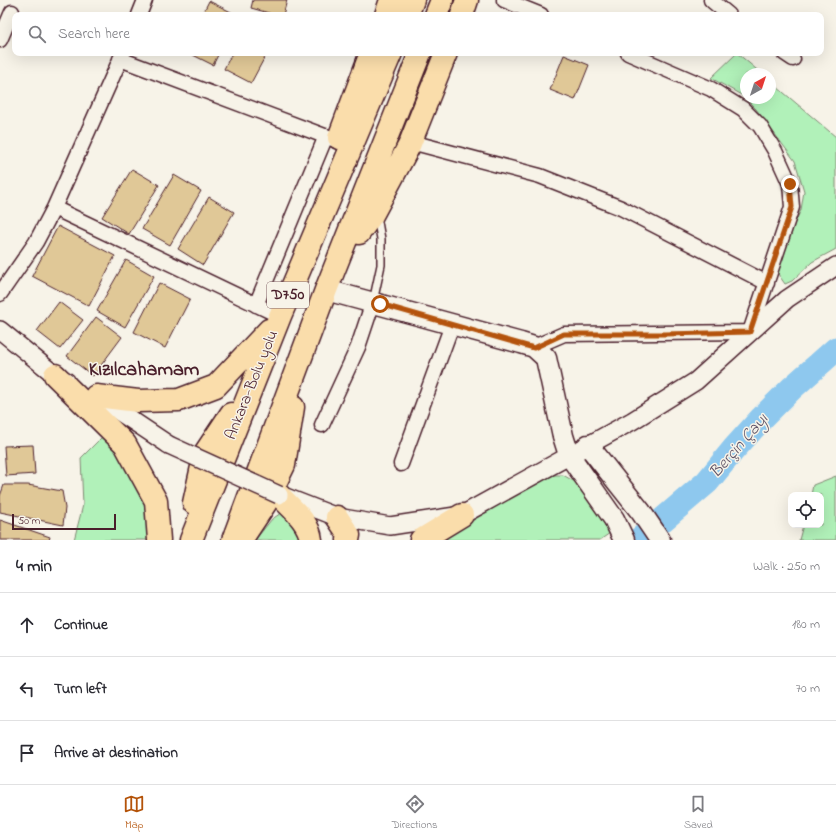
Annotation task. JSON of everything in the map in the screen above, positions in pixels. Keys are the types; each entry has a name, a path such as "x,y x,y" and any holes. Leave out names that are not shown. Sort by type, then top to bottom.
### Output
{"highway":[{"path":"387,12 391,0"},
{"path":"408,12 413,0"},
{"path":"437,12 442,0"},
{"path":"463,12 468,0"},
{"path":"306,252 332,139 370,56"},
{"name":"Ankara-Bolu yolu","path":"191,540 306,252 390,56"},
{"name":"D750","path":"233,540 326,290 338,263 419,56"},
{"path":"338,263 375,209 411,142 445,56"},
{"path":"96,396 138,401 179,400 216,386 279,318"},
{"path":"241,540 265,504 284,465 300,359"},
{"path":"186,540 205,453 257,372"},
{"path":"55,375 126,444 156,501 159,540"},
{"path":"279,494 300,517 310,533 311,540"},
{"path":"420,540 462,515"},
{"path":"337,517 349,535 348,540"}],"main road":[{"path":"326,290 521,343 534,348 546,358 563,436 569,455 614,519 624,540"},
{"path":"588,445 641,512 660,540"}],"street":[{"path":"140,12 145,0"},
{"path":"504,0 534,12"},
{"path":"711,0 725,12"},
{"path":"0,40 12,12"},
{"path":"0,294 36,242 54,208 122,56 332,139 256,306"},
{"path":"635,56 711,90 743,109 760,126 775,151 790,184 792,207 750,332"},
{"path":"411,142 547,179 622,208 767,283"},
{"path":"54,208 279,318"},
{"path":"0,330 55,375 96,396 169,445 279,494 337,517 390,526 462,515 632,421 696,381 787,299 836,266"},
{"path":"322,424 358,347 373,302"},
{"path":"401,464 452,325"},
{"path":"534,348 564,334 750,332"}],"lane":[{"path":"373,302 381,265 381,239 375,209"}],"green space":[{"path":"734,56 741,56 755,68 740,68 740,94 711,78"},
{"path":"776,86 836,137 836,249 812,262 792,281 785,284 778,274 781,251 801,210 804,191 795,161 751,104 776,104"},
{"path":"104,435 118,448 139,484 150,516 150,540 74,540 83,505 81,458"},
{"path":"554,475 563,475 577,483 610,533 600,540 440,540 539,481"},
{"path":"836,476 836,540 799,540 802,528 824,528 824,492 812,492 813,485"},
{"path":"283,512 294,526 301,540 255,540 272,519"}],"building":[{"path":"253,0 287,0 284,12 265,12 251,8"},
{"path":"209,1 231,12 204,12"},
{"path":"195,56 218,56 213,65"},
{"path":"230,56 265,56 251,83 224,69"},
{"path":"564,56 589,65 575,100 550,90"},
{"path":"132,169 159,185 129,234 102,217"},
{"path":"174,175 201,191 170,245 142,229"},
{"path":"209,197 234,212 203,265 178,249"},
{"path":"58,226 115,256 89,306 32,276"},
{"path":"126,260 154,276 125,327 97,311"},
{"path":"159,283 190,299 165,348 134,332"},
{"path":"59,302 83,320 60,349 37,331"},
{"path":"96,317 122,337 93,376 67,356"},
{"path":"33,445 35,474 6,476 4,446"},
{"path":"4,485 28,485 62,491 65,508 63,525 0,512 0,496"},
{"path":"0,520 50,537 49,540 0,540"}],"waterway":[{"name":"Berçin Çayı","path":"639,540 707,482 762,418 792,388 836,349"}],"district":[{"name":"Kızılcahamam","path":"144,370"}],"route":[{"path":"380,304 521,343 534,348 564,334 750,332 792,207 790,184"}]}
